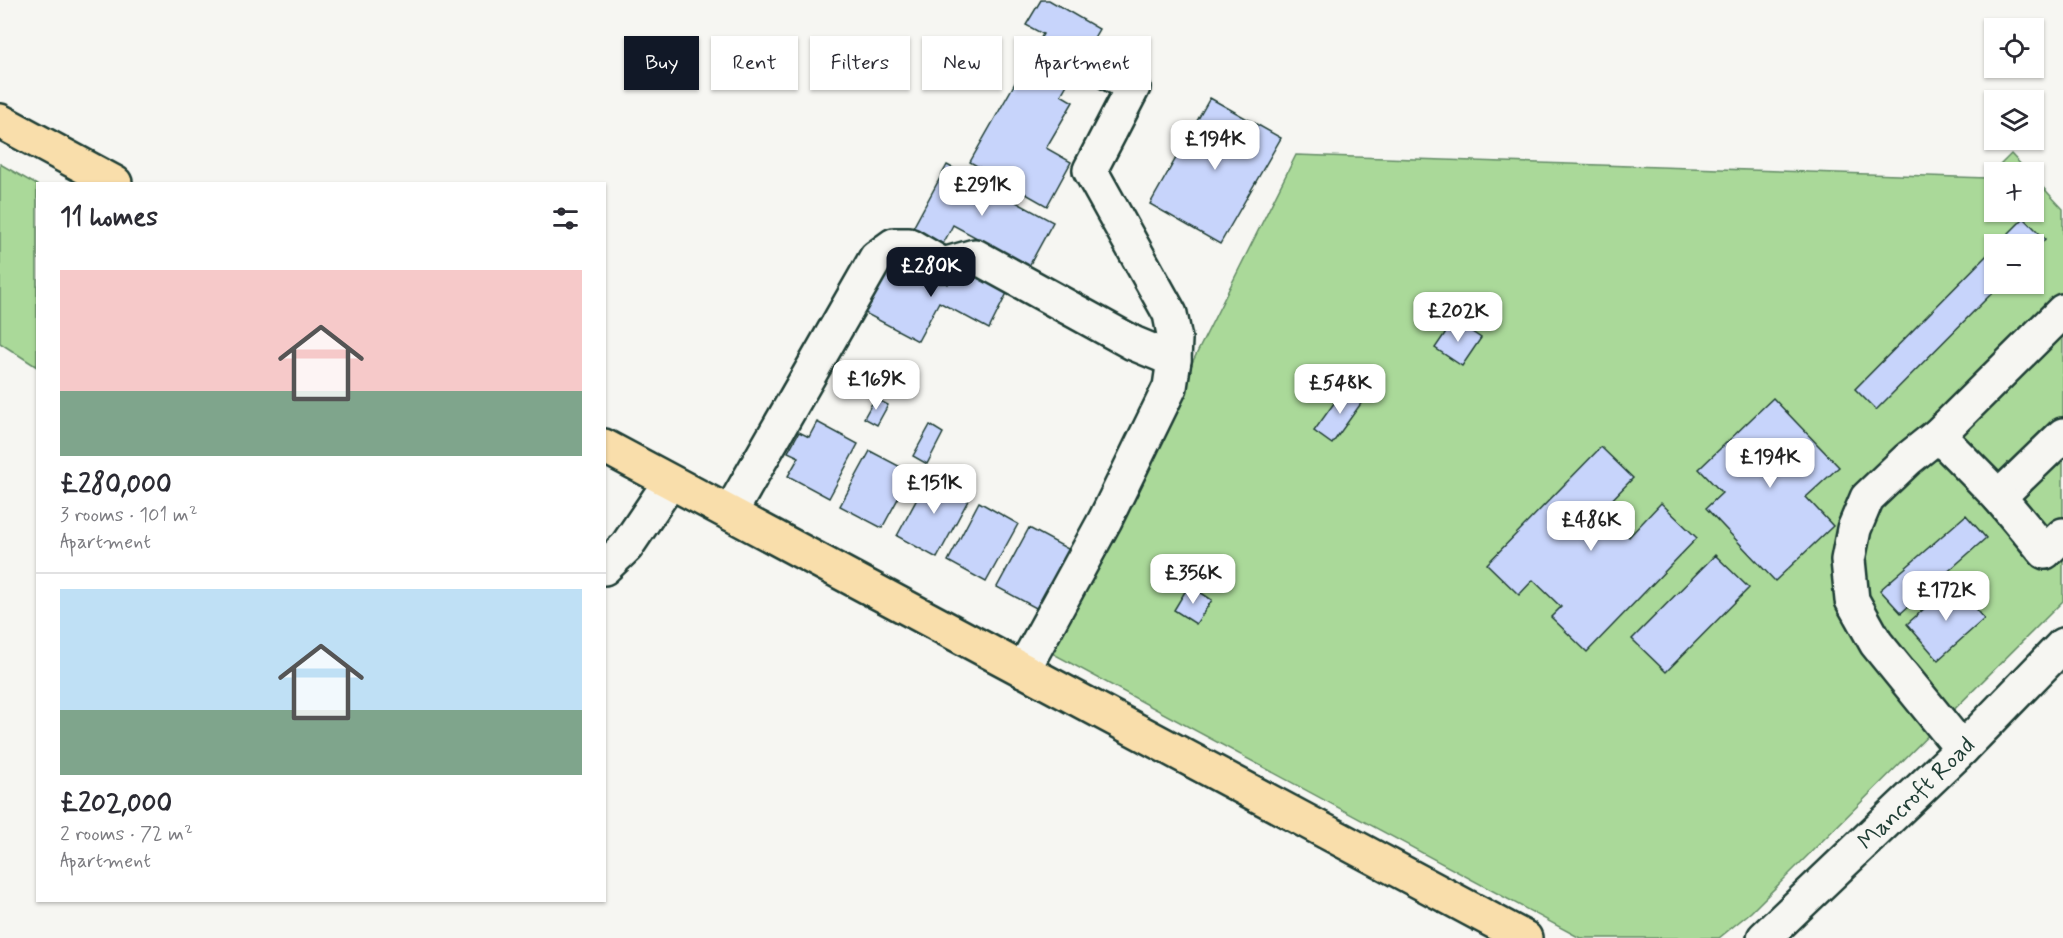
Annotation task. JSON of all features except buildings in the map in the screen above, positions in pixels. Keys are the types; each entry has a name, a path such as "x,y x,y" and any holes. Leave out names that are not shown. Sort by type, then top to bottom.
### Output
{"main road":[{"path":"0,121 113,182"},
{"path":"606,448 1526,938"}],"street":[{"path":"1023,670 1105,519 1170,387 1175,339 1170,314 1090,170 1131,90"},
{"path":"730,513 876,258 894,245 909,245 943,265 975,256 1133,343 1174,360"},
{"path":"1962,749 1876,643 1852,600 1848,560 1854,529 1867,498 1908,459 1938,435 2063,311"},
{"path":"1938,435 1999,497 2046,552 2063,535"},
{"path":"1999,497 2063,435"},
{"path":"606,566 626,547 670,482"},
{"name":"Mancroft Road","path":"1764,938 1962,749 2063,645"}],"green space":[{"path":"2011,154 2019,162 2003,162"},
{"path":"1296,155 1984,178 1984,222 2044,222 2044,189 2063,209 2063,601 1751,912 1719,938 1580,938 1048,651"},
{"path":"0,164 36,184 36,366 0,343"}]}
